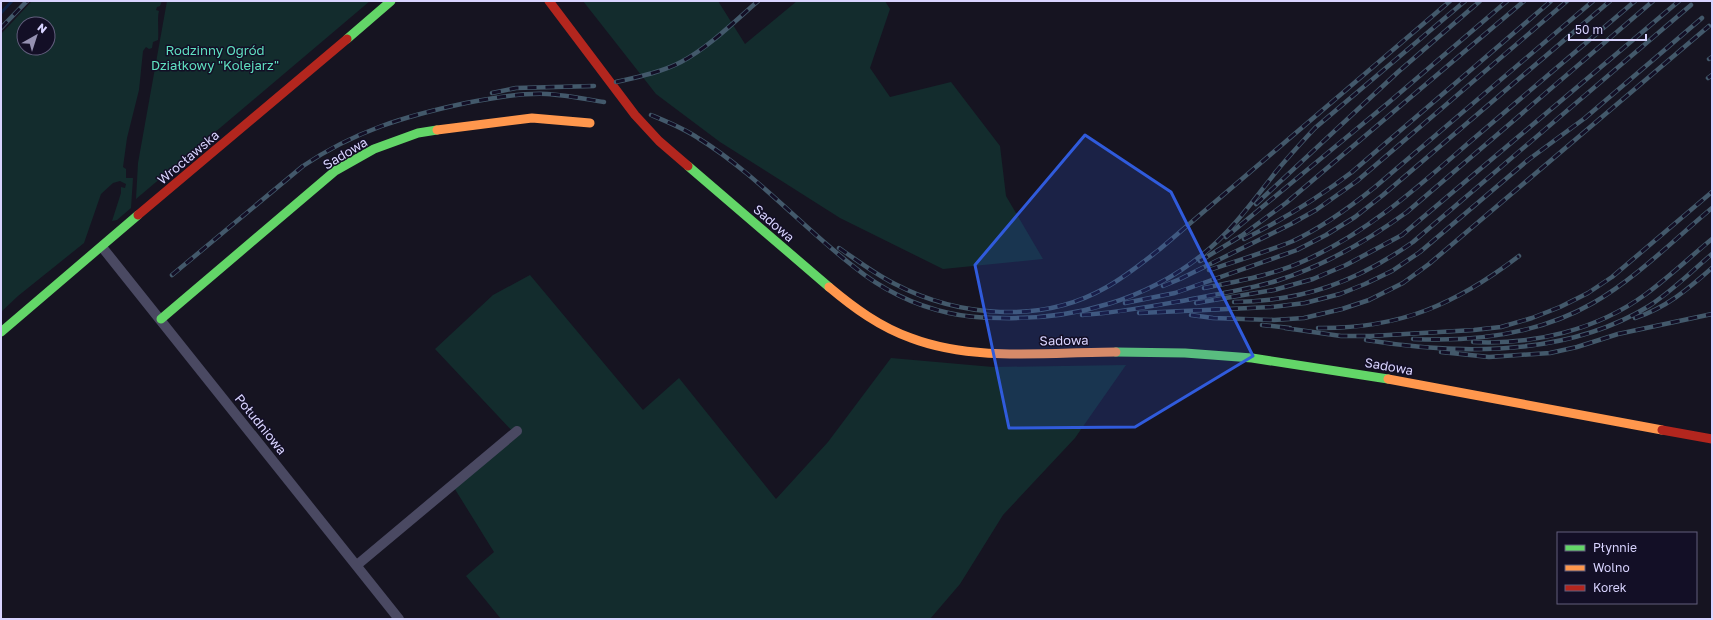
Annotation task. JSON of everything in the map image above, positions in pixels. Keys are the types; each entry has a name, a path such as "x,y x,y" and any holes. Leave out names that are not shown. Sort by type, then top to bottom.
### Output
{"street":[{"name":"Wrocławska","path":"1,332 85,261 104,249 123,228 391,1"},
{"name":"Sadowa","path":"549,1 636,115 660,141 854,309 893,331 912,339 956,350 1007,354 1185,353 1252,358 1464,392 1712,439"},
{"name":"Sadowa","path":"161,319 335,171 374,149 418,133 532,118 590,124"},
{"name":"Południowa","path":"104,249 399,619"},
{"path":"357,565 516,431"}],"highlighted area":[{"path":"1085,135 1171,192 1253,356 1135,427 1009,428 975,265"}],"green space":[{"name":"Rodzinny Ogród Działkowy \"Kolejarz\"","path":"32,1 162,1 156,10 159,11 158,40 153,42 152,48 149,49 146,47 143,51 139,90 127,138 123,167 126,169 126,178 133,178 131,208 117,220 112,221 121,193 121,187 125,188 126,184 120,181 113,183 101,194 84,243 18,296 1,312 1,34 16,18 16,56 56,56 56,16 18,16"},
{"name":"Rodzinny Ogród Działkowy \"Kolejarz\"","path":"167,1 370,1 136,199 138,163"},
{"path":"583,1 718,1 745,44 797,1 885,1 890,9 870,68 890,97 951,82 1000,146 1006,196 1043,259 943,269 840,218 720,142 656,94"},
{"path":"530,275 643,410 679,378 776,499 828,442 891,358 993,367 1126,365 1075,438 1003,515 960,584 930,619 501,619 466,576 494,552 453,486 514,433 435,349 493,295"}],"waterway":[{"path":"1,13 12,1"}],"railway":[{"path":"1,28 27,1"},
{"path":"616,82 674,66 711,42 758,1"},
{"path":"839,248 874,272 895,284 946,304 1000,312 1027,311 1054,307 1080,300 1120,279 1160,249 1450,1"},
{"path":"651,115 687,131 719,152 758,183 814,234 853,266 886,289 910,301 936,310 968,316 1028,318 1055,315 1082,311 1133,295 1158,284 1203,254 1232,226 1280,167 1315,128 1465,1"},
{"path":"1256,204 1398,72 1480,1"},
{"path":"1226,237 1388,103 1507,1"},
{"path":"1200,261 1241,236 1286,203 1524,1"},
{"path":"1244,239 1300,208 1352,172 1551,1"},
{"path":"1163,286 1291,224 1316,210 1357,181 1567,1"},
{"path":"1209,270 1262,253 1293,241 1326,223 1346,209 1375,187 1593,1"},
{"path":"1125,303 1175,293 1297,250 1326,235 1355,217 1383,195 1610,1"},
{"path":"1204,288 1281,270 1306,260 1352,235 1394,206 1414,190 1635,1"},
{"path":"1082,315 1148,307 1254,287 1294,275 1361,243 1407,212 1653,1"},
{"path":"1196,303 1274,290 1313,279 1346,265 1402,235 1679,1"},
{"path":"1234,302 1283,298 1328,287 1371,268 1392,256 1413,242 1691,5"},
{"path":"1139,313 1272,307 1305,303 1340,294 1392,271 1420,252 1528,160 1585,118 1702,18"},
{"path":"1191,315 1213,318 1274,320 1304,318 1342,309 1369,300 1403,283 1429,264 1709,26"},
{"path":"1708,78 1712,75"},
{"path":"492,93 516,88 594,86"},
{"path":"172,275 303,166 322,154 361,134 422,113 506,96 547,94 604,102"},
{"path":"1285,328 1341,336 1371,336 1501,327 1532,318 1560,307 1588,293 1612,277 1712,192"},
{"path":"1413,339 1459,339 1506,334 1528,329 1572,314 1609,293 1639,271 1712,208"},
{"path":"1473,342 1519,341 1542,338 1586,326 1607,317 1627,307 1646,294 1712,239"},
{"path":"1366,340 1401,345 1475,349 1511,348 1548,343 1583,335 1617,323 1649,306 1674,287 1712,254"},
{"path":"1318,328 1375,324 1400,319 1425,311 1449,301 1472,288 1519,256"},
{"path":"1635,318 1667,303 1712,268"},
{"path":"1441,352 1489,357 1550,353 1577,347 1618,334 1712,314"},
{"path":"1262,325 1290,328"}],"traffic: fast":[{"path":"347,39 391,1"},
{"path":"161,319 335,171 374,149 418,133 437,130"},
{"path":"688,166 829,287"},
{"path":"1,332 138,215"},
{"path":"1116,352 1185,353 1252,358 1388,379"}],"traffic: slow":[{"path":"437,130 532,118 590,123"},
{"path":"829,287 878,323 900,334 935,345 986,353 1038,354 1116,352"},
{"path":"1388,379 1662,430"}],"traffic: jam":[{"path":"549,1 635,115 659,141 688,166"},
{"path":"138,215 347,39"},
{"path":"1662,430 1712,439"}]}
